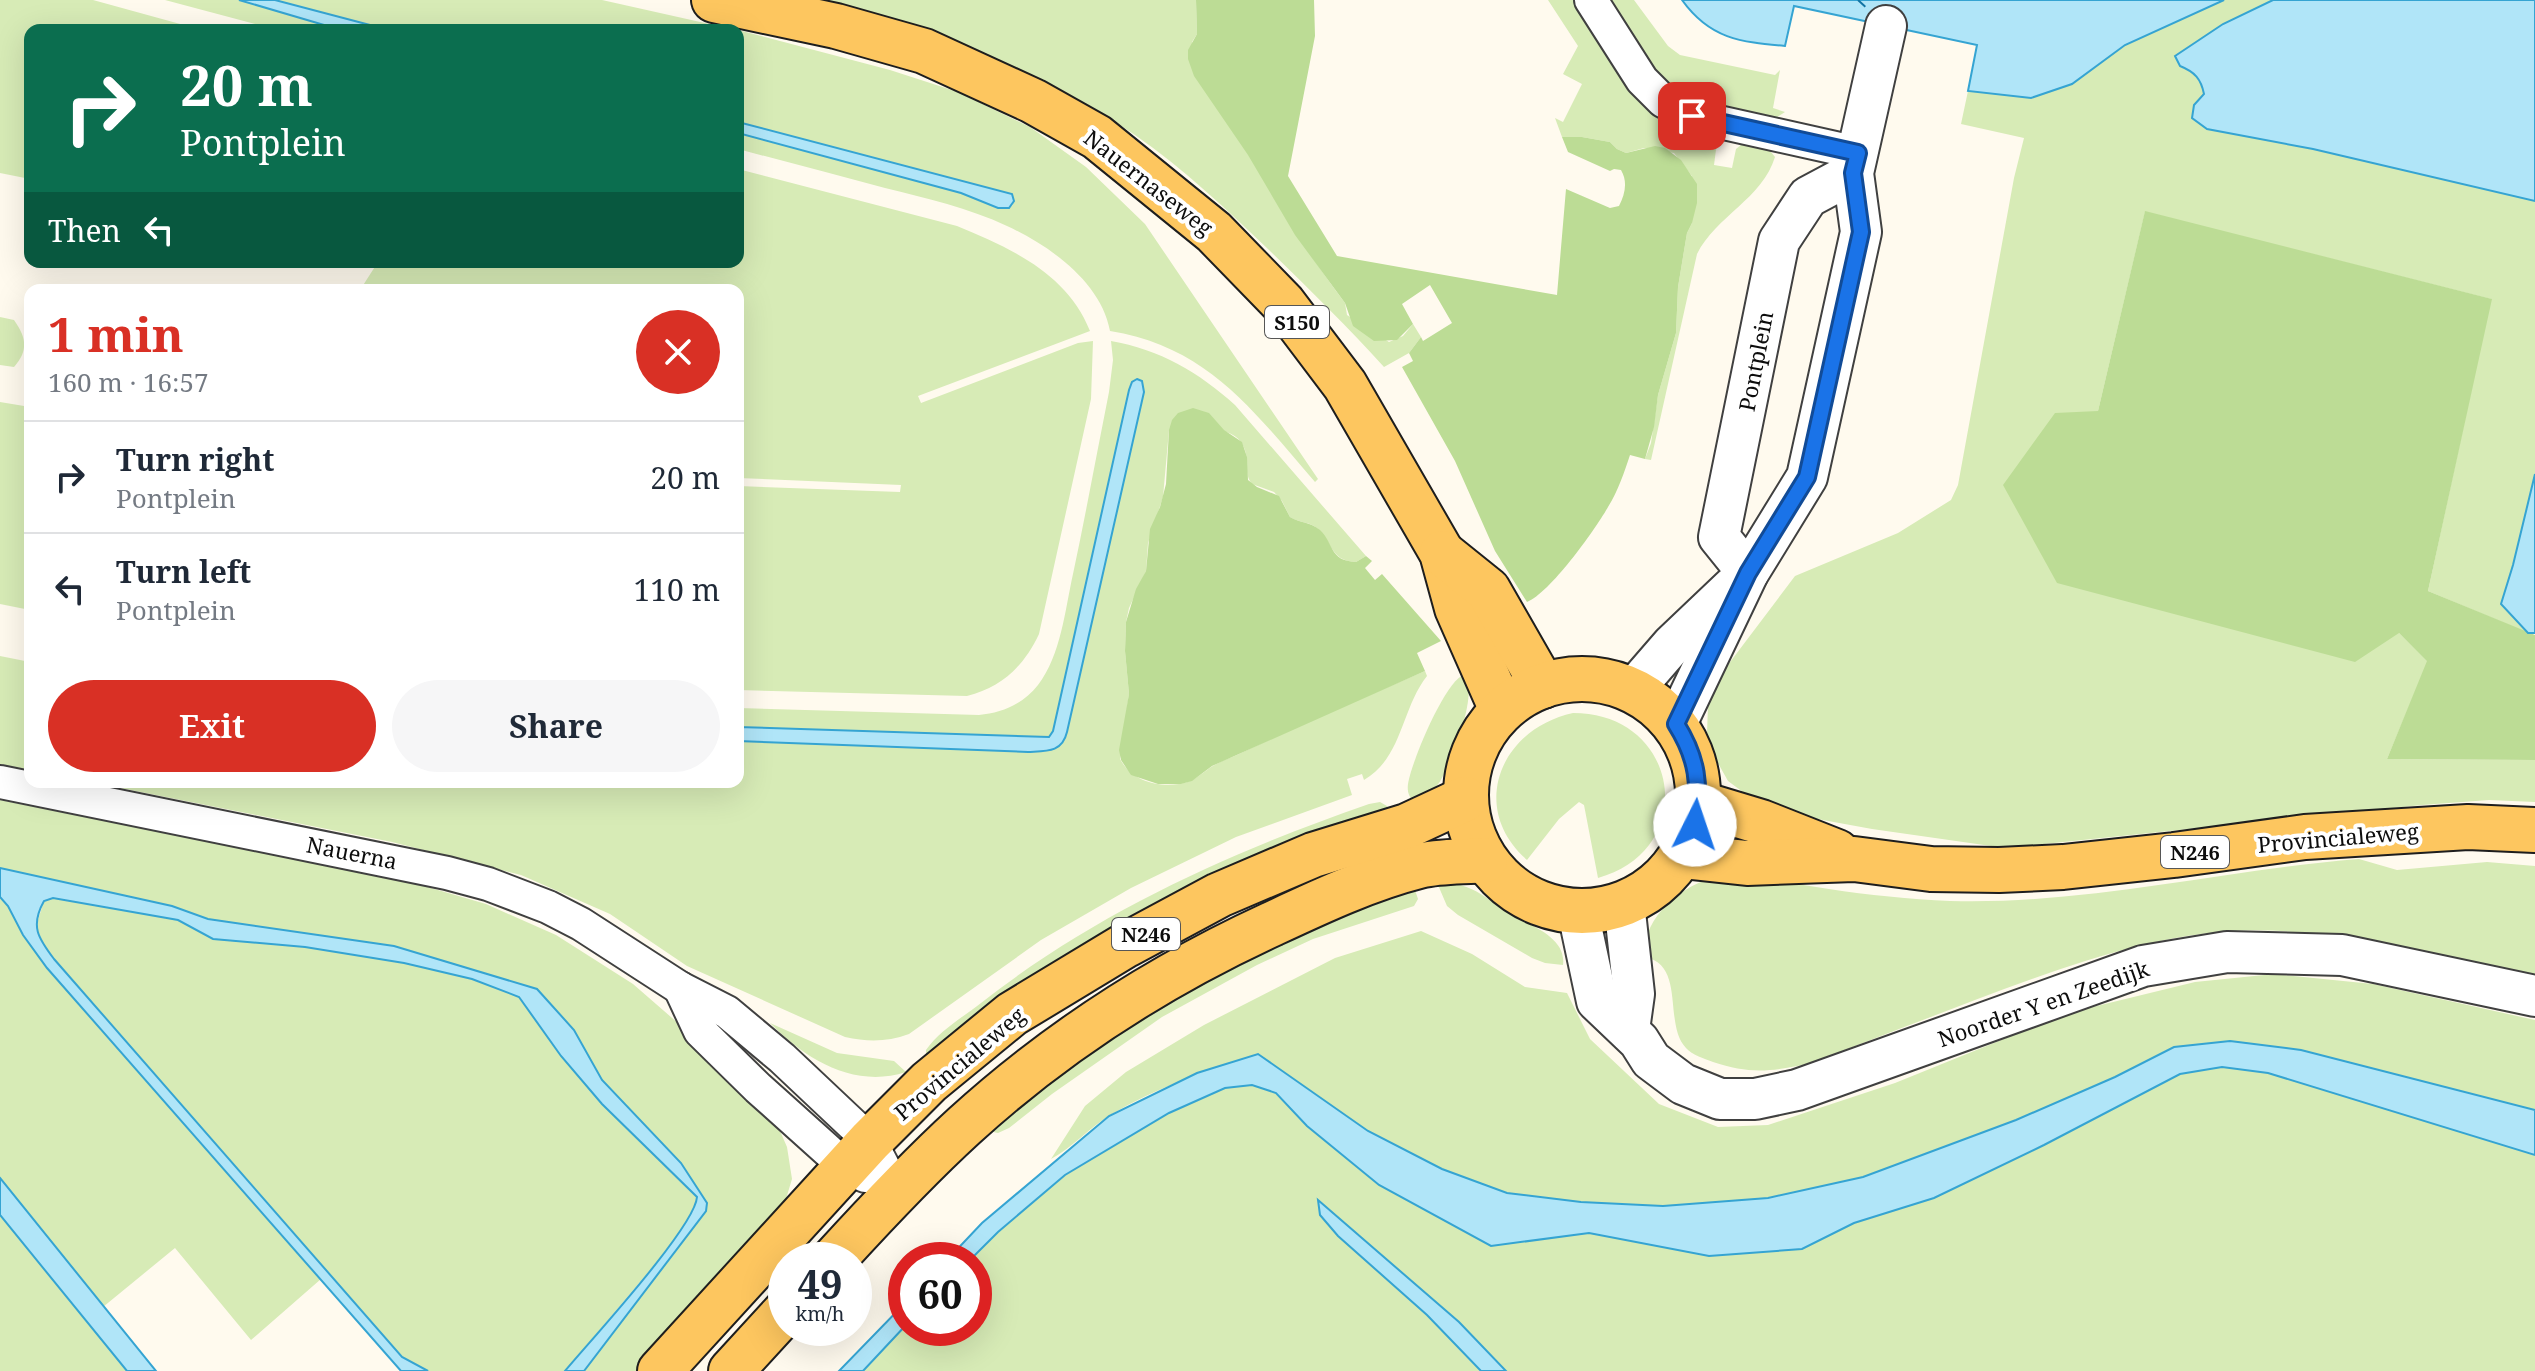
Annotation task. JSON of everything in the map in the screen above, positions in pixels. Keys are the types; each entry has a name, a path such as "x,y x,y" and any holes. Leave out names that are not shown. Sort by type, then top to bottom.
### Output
{"main road":[{"name":"Nauernaseweg","path":"714,0 836,26 924,51 1033,101 1097,137 1214,232 1283,303 1345,385 1442,553 1457,608 1502,710"},
{"name":"Nauernaseweg","path":"1442,553 1488,590 1543,686"},
{"path":"1578,678 1606,681 1633,690 1657,705 1676,724 1694,759 1698,803 1695,825 1682,856 1660,882 1624,903 1600,911 1556,909 1516,892 1499,878 1485,860 1471,831 1465,799 1468,768 1480,738 1502,710 1524,694 1543,686 1578,678"},
{"name":"Provincialeweg","path":"660,1371 857,1154 929,1082 1012,1014 1126,945 1232,889 1313,855 1407,826 1465,799"},
{"name":"Provincialeweg","path":"1698,803 1761,822 1854,859"},
{"name":"Provincialeweg","path":"1682,856 1747,863 1854,859 1931,869 1999,870 2063,867 2305,837 2468,827 2535,830"},
{"name":"N246","path":"849,1242 896,1191 966,1124 1093,1024 1152,986 1242,938 1332,896 1421,866 1485,860"},
{"path":"731,1371 768,1331"}],"street":[{"path":"1591,0 1642,80 1663,101 1692,116 1787,138 1855,163"},
{"path":"1676,724 1748,573 1807,477 1861,232 1855,163 1886,26"},
{"name":"Pontplein","path":"1748,573 1719,537 1779,241 1808,197 1855,163"},
{"path":"1633,690 1672,645 1748,573"},
{"name":"Nauerna","path":"0,782 24,787"},
{"name":"Nauerna","path":"30,788 410,864 488,884 548,907 581,924 680,988 727,1012 782,1058 857,1154 896,1191"},
{"path":"1624,903 1634,994 1629,1030"},
{"name":"Noorder Y en Zeedijk","path":"1578,912 1597,1001 1629,1030 1651,1060 1683,1084 1720,1099 1755,1099 1797,1090 2143,966 2227,952 2342,955 2535,996"}],"green space":[{"path":"0,0 93,0 180,24 24,24 24,178 0,173"},
{"path":"165,0 239,0 321,24 255,24"},
{"path":"275,0 602,0 709,24 366,24"},
{"path":"825,0 1196,0 1197,34 1192,42 1262,176 1345,303 1347,315 1389,342 1403,336 1413,324 1421,337 1409,353 1384,367 1237,220 1188,176 1135,135 1062,91 986,55 906,25"},
{"path":"1196,0 1314,0 1315,36 1288,176 1337,256 1557,295 1566,189 1610,208 1619,206 1625,184 1621,170 1610,171 1568,152 1562,137 1610,142 1626,153 1655,146 1665,148 1681,160 1697,184 1697,203 1687,233 1678,287 1676,333 1658,395 1654,427 1645,459 1630,455 1615,495 1593,530 1548,587 1527,602 1495,551 1455,461 1402,367 1413,361 1409,353 1421,337 1423,341 1452,323 1430,285 1402,304 1413,324 1397,340 1374,341 1353,326 1345,303 1295,235 1248,155 1194,76 1188,50 1197,34"},
{"path":"1548,0 1578,0 1715,137 1714,165 1732,168 1736,149 1746,141 1763,142 1775,157 1760,185 1715,229 1697,254 1651,460 1645,459 1651,443 1658,395 1676,333 1678,287 1687,233 1692,223 1692,176 1674,153 1644,148 1626,153 1610,142 1562,137 1555,118 1563,122 1582,84 1563,74 1578,46"},
{"path":"1603,0 1634,0 1668,46 1680,55 1775,75 1780,70 1773,108 1785,112 1768,123 1706,110 1658,82"},
{"path":"2224,0 2273,0 2223,24 2181,66 2194,74 2201,85 2204,95 2194,105 2192,118 2207,129 2313,149 2535,201 2535,474 2501,604 2526,632 2428,591 2491,299 2145,212 2098,411 2399,633 2428,661 2387,759 2535,760 2535,802 2489,800 2422,805 2005,848 1812,818 1747,795 1728,781 1714,756 1707,733 1708,706 1715,682 1795,576 1898,533 1951,500 1958,485 2024,138 1961,124 1968,91 2031,98 2072,84 2125,45"},
{"path":"744,32 890,70 958,92 1030,127 1086,167 1145,224 1318,479 1315,482 1249,408 1202,367 1145,339 1110,331 1105,313 1085,282 1040,244 993,220 947,204 744,151 744,135 961,193 998,208 1012,206 1012,194 744,124"},
{"path":"744,171 957,226 997,244 1052,278 1080,311 1090,331 918,396 921,403 1078,343 1093,341 1091,399 1039,634 1010,674 991,687 967,696 744,690 744,486 900,492 901,485 744,478 744,284 364,284 374,268 744,268"},
{"path":"2145,211 2492,299 2428,591 2535,635 2535,760 2387,759 2427,661 2399,633 2355,662 2057,583 2003,485 2055,413 2098,411"},
{"path":"0,317 14,320 23,338 24,349 14,367 0,365"},
{"path":"1111,341 1146,350 1178,364 1222,393 1366,556 1356,562 1340,558 1314,526 1290,517 1274,492 1252,484 1247,473 1246,454 1235,436 1214,429 1169,430 1163,497 1148,543 1146,571 1126,622 1129,694 1120,759 1125,767 1145,781 1170,785 1184,783 1217,763 1425,671 1427,676 1418,689 1387,759 1364,780 1362,774 1347,779 1352,795 1236,837 1131,888 1041,940 909,1034 877,1040 845,1037 687,966 610,914 521,875 392,842 120,788 744,788 744,741 1028,752 1052,750 1061,744 1067,732 1144,392 1137,379 1129,390 1053,731 1049,737 744,727 744,708 979,715 1012,706 1032,692 1046,673 1057,646 1113,360"},
{"path":"0,402 24,406 24,609 0,604"},
{"path":"1193,408 1209,413 1224,430 1242,442 1247,457 1248,480 1279,496 1290,517 1320,530 1336,555 1347,561 1356,562 1366,556 1372,561 1365,568 1375,580 1382,574 1441,641 1417,653 1425,671 1212,766 1192,781 1158,784 1131,775 1121,760 1119,750 1129,694 1126,622 1136,589 1146,571 1150,529 1166,484 1172,420 1178,413"},
{"path":"0,656 24,661 24,769 0,764"},
{"path":"1465,674 1469,696 1450,761 1437,786 1414,802 1408,784 1415,759 1439,706 1448,691"},
{"path":"1573,713 1609,719 1637,735 1655,758 1664,785 1663,813 1652,840 1631,863 1598,878 1584,805 1579,802 1559,819 1527,860 1509,839 1499,817 1496,795 1500,773 1511,753 1527,735 1548,722"},
{"path":"0,800 407,881 486,904 556,935 633,984 679,1024 777,1124 787,1147 792,1179 782,1212 636,1371 584,1371 706,1211 705,1201 520,990 316,936 208,919 183,911 0,876"},
{"path":"1380,802 1392,814 926,1058 926,1050 952,1025 1025,970 1118,913 1216,864 1317,823"},
{"path":"2359,859 2397,870 2487,862 2535,866 2535,983 2414,953 2323,936 2252,930 2211,933 2130,948 2051,972 1812,1063 1774,1070 1751,1070 1713,1062 1686,1048 1679,1038 1670,983 1665,971 1658,962 1645,957 1649,931 1664,908 1685,890 1713,878 1773,881 1920,899 2001,901 2053,898"},
{"path":"1453,883 1477,892 1544,932 1559,946 1563,965 1532,958 1458,915 1447,906 1438,885"},
{"path":"1414,887 1418,899 1414,906 1313,939 1257,965 1162,1017 1009,1128 998,1133 989,1131 1084,1051 1288,933"},
{"path":"0,897 47,968 321,1279 251,1340 175,1248 103,1307 0,1178"},
{"path":"53,898 178,920 213,939 305,947 404,963 472,979 519,997 561,1056 602,1104 697,1197 695,1212 672,1244 565,1371 428,1371 402,1357 54,959 37,934 44,901"},
{"path":"1421,931 1472,954 1525,987 1567,993 1590,1039 1659,1104 1718,1127 1768,1125 1895,1083 2068,1013 2195,982 2274,974 2373,984 2535,1020 2535,1110 2301,1050 2230,1041 2174,1047 2115,1077 2016,1120 1863,1177 1768,1198 1663,1206 1581,1202 1507,1193 1442,1169 1368,1131 1258,1054 1182,1080 1127,1105 1051,1159 1085,1106 1126,1072 1204,1025 1335,958"},
{"path":"770,1023 837,1053 894,1061 906,1072 868,1077 832,1067 799,1048"},
{"path":"2222,1067 2268,1073 2535,1155 2535,1371 1506,1371 1459,1322 1318,1201 1481,1371 863,1371 888,1344 992,1346 992,1242 988,1242 1065,1175 1169,1113 1225,1088 1252,1085 1275,1093 1307,1126 1379,1185 1491,1246 1589,1233 1709,1256 1802,1249 1854,1223 1934,1198 2180,1074"},
{"path":"0,1209 137,1371 0,1371"}],"water":[{"path":"239,0 275,0 366,24 321,24"},
{"path":"1682,0 2224,0 2125,45 2072,84 2031,98 1968,91 1977,45 1794,6 1785,46 1754,43 1715,31"},
{"path":"2273,0 2535,0 2535,201 2313,149 2207,129 2192,118 2194,105 2204,94 2203,89 2199,80 2180,66 2175,56 2223,24"},
{"path":"744,124 1012,194 1014,201 1009,208 998,208 961,193 744,135"},
{"path":"1137,379 1142,381 1144,392 1067,732 1061,744 1052,750 1028,752 744,741 744,727 1049,737 1053,731 1132,382"},
{"path":"2535,474 2535,633 2528,633 2501,604"},
{"path":"0,868 172,906 208,919 394,946 537,989 574,1030 602,1080 681,1163 707,1203 706,1211 584,1371 565,1371 661,1257 692,1212 697,1197 602,1104 561,1056 519,997 472,979 404,963 305,947 213,939 178,920 53,898 44,901 37,918 38,932 54,959 402,1357 428,1371 401,1371 47,968 0,897"},
{"path":"2230,1041 2301,1050 2535,1110 2535,1155 2268,1073 2222,1067 2180,1074 1934,1198 1854,1223 1802,1249 1709,1256 1589,1233 1491,1246 1379,1185 1307,1126 1276,1093 1252,1085 1225,1088 1169,1113 1065,1175 988,1242 964,1242 982,1223 1109,1116 1197,1073 1258,1054 1368,1131 1442,1169 1507,1193 1581,1202 1663,1206 1768,1198 1863,1177 2016,1120 2115,1077 2174,1047"},
{"path":"0,1178 156,1371 127,1371 0,1215"},
{"path":"1318,1200 1459,1322 1506,1371 1481,1371 1427,1315 1338,1236 1320,1215"},
{"path":"888,1321 888,1344 863,1371 839,1371 863,1346 872,1346 872,1337"}],"ferry route":[{"path":"1858,0 1872,13"}],"route":[{"path":"1692,116 1858,153 1853,173 1861,232 1807,477 1748,573 1676,724 1694,759 1699,792 1695,825"}]}
